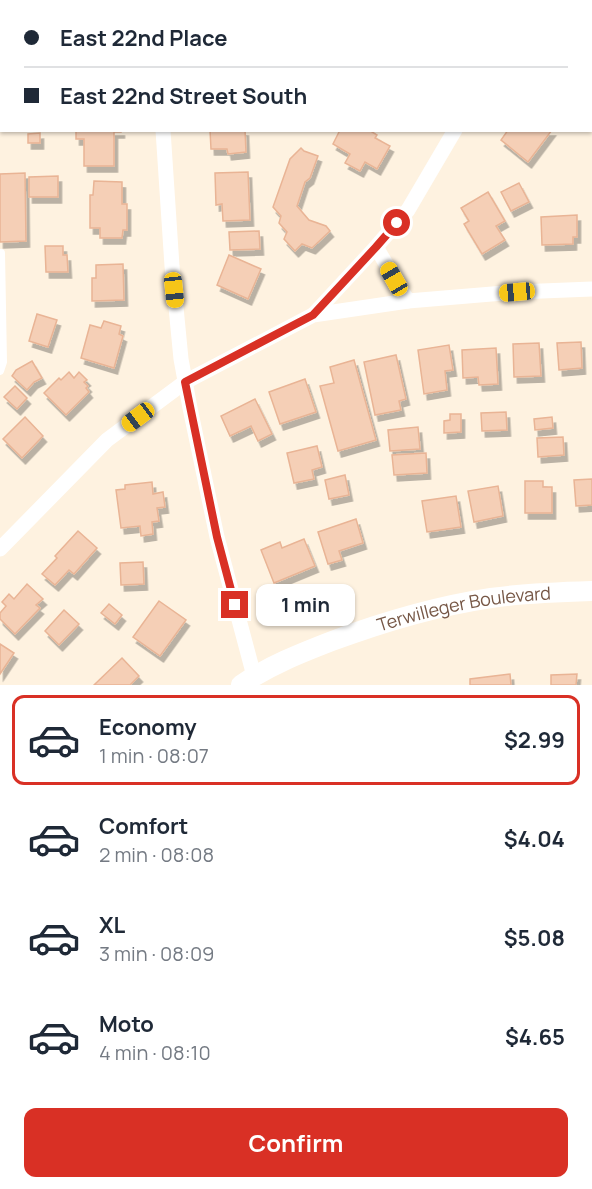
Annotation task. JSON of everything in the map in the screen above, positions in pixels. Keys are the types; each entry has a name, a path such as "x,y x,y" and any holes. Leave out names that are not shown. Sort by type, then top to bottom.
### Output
{"street":[{"path":"163,132 181,359 247,681"},
{"path":"313,315 408,210 454,132"},
{"path":"376,247 408,301"},
{"path":"0,549 107,440 185,382 313,315 408,301 517,292 592,289"},
{"name":"Terwilleger Boulevard","path":"247,681 304,652 349,635 438,608 492,598 550,592 592,591"}],"lane":[{"path":"0,253 3,362 0,371"}],"building":[{"path":"76,132 114,132 114,166 84,166 84,139 76,139"},
{"path":"210,132 245,132 246,152 228,154 227,149 211,149"},
{"path":"339,132 372,132 377,135 375,138 390,146 377,169 365,162 360,171 345,163 350,154 333,144"},
{"path":"507,132 550,132 528,162 501,140"},
{"path":"40,133 40,143 28,143 28,134"},
{"path":"301,148 318,156 310,178 305,182 297,206 309,220 326,226 330,231 312,248 302,244 295,251 284,239 287,232 279,223 281,216 273,207 290,159"},
{"path":"248,172 250,220 223,221 222,204 216,205 215,173"},
{"path":"25,173 26,241 0,242 0,174"},
{"path":"58,176 58,197 29,197 29,177"},
{"path":"94,181 122,182 122,204 127,204 127,230 123,230 122,238 100,238 100,228 90,228 90,195 93,195"},
{"path":"519,183 529,202 511,211 501,192"},
{"path":"488,192 505,221 496,226 505,240 482,254 464,224 469,221 461,208"},
{"path":"577,215 577,237 573,237 573,244 542,245 541,217"},
{"path":"259,231 260,249 230,250 229,232"},
{"path":"45,246 63,246 63,255 67,255 68,272 46,272"},
{"path":"229,255 261,269 248,299 217,285"},
{"path":"123,264 124,300 92,301 92,278 96,278 96,265"},
{"path":"37,314 57,320 48,347 29,341"},
{"path":"104,321 121,326 119,334 123,336 114,368 81,358 90,325 101,328"},
{"path":"581,342 582,368 559,370 557,343"},
{"path":"539,343 541,376 514,377 513,344"},
{"path":"449,345 453,370 445,371 447,390 424,394 418,350"},
{"path":"496,348 498,384 479,385 478,377 463,378 462,350"},
{"path":"396,355 406,399 399,401 401,410 375,415 364,362"},
{"path":"354,360 376,440 338,451 320,386 334,383 330,367"},
{"path":"32,361 42,378 34,382 27,390 12,376 16,370"},
{"path":"69,372 74,378 79,372 87,380 84,382 89,392 66,415 44,393 59,378 61,380"},
{"path":"305,379 316,412 280,424 269,392"},
{"path":"15,386 27,398 17,409 4,397"},
{"path":"255,399 272,434 258,441 251,426 230,436 221,416"},
{"path":"506,412 507,430 482,431 481,413"},
{"path":"450,414 461,414 461,432 444,433 444,421 450,420"},
{"path":"25,417 43,436 22,458 3,439"},
{"path":"552,417 553,428 535,430 534,419"},
{"path":"418,427 420,449 390,451 388,430"},
{"path":"563,437 564,455 538,457 537,438"},
{"path":"317,446 322,467 312,470 314,479 294,483 287,453"},
{"path":"426,453 427,473 394,475 392,455"},
{"path":"345,475 349,495 329,499 325,480"},
{"path":"592,479 592,505 576,506 574,480"},
{"path":"525,481 543,481 543,487 552,487 552,513 525,513"},
{"path":"152,482 153,494 163,492 165,507 157,508 159,521 152,522 153,534 141,536 140,526 121,528 116,490 125,489 125,485"},
{"path":"498,486 503,516 474,522 468,491"},
{"path":"456,496 461,527 427,532 422,501"},
{"path":"356,519 363,543 339,551 342,560 328,564 318,532"},
{"path":"78,531 97,548 74,574 69,570 55,585 42,574"},
{"path":"304,539 315,566 274,583 261,550 280,542 282,548"},
{"path":"143,562 144,584 121,585 120,563"},
{"path":"27,584 43,599 36,605 40,608 15,634 0,619 0,613 6,606 2,602 9,594 14,599"},
{"path":"159,601 186,620 160,656 133,637"},
{"path":"109,604 122,615 115,624 101,613"},
{"path":"64,610 79,624 59,645 45,631"},
{"path":"0,644 14,653 0,674"},
{"path":"122,658 139,676 130,685 94,685"},
{"path":"510,674 511,685 470,685 470,679"},
{"path":"577,674 576,685 551,685 551,675"}],"route":[{"path":"235,605 217,537 185,382 313,315 397,223"}]}
